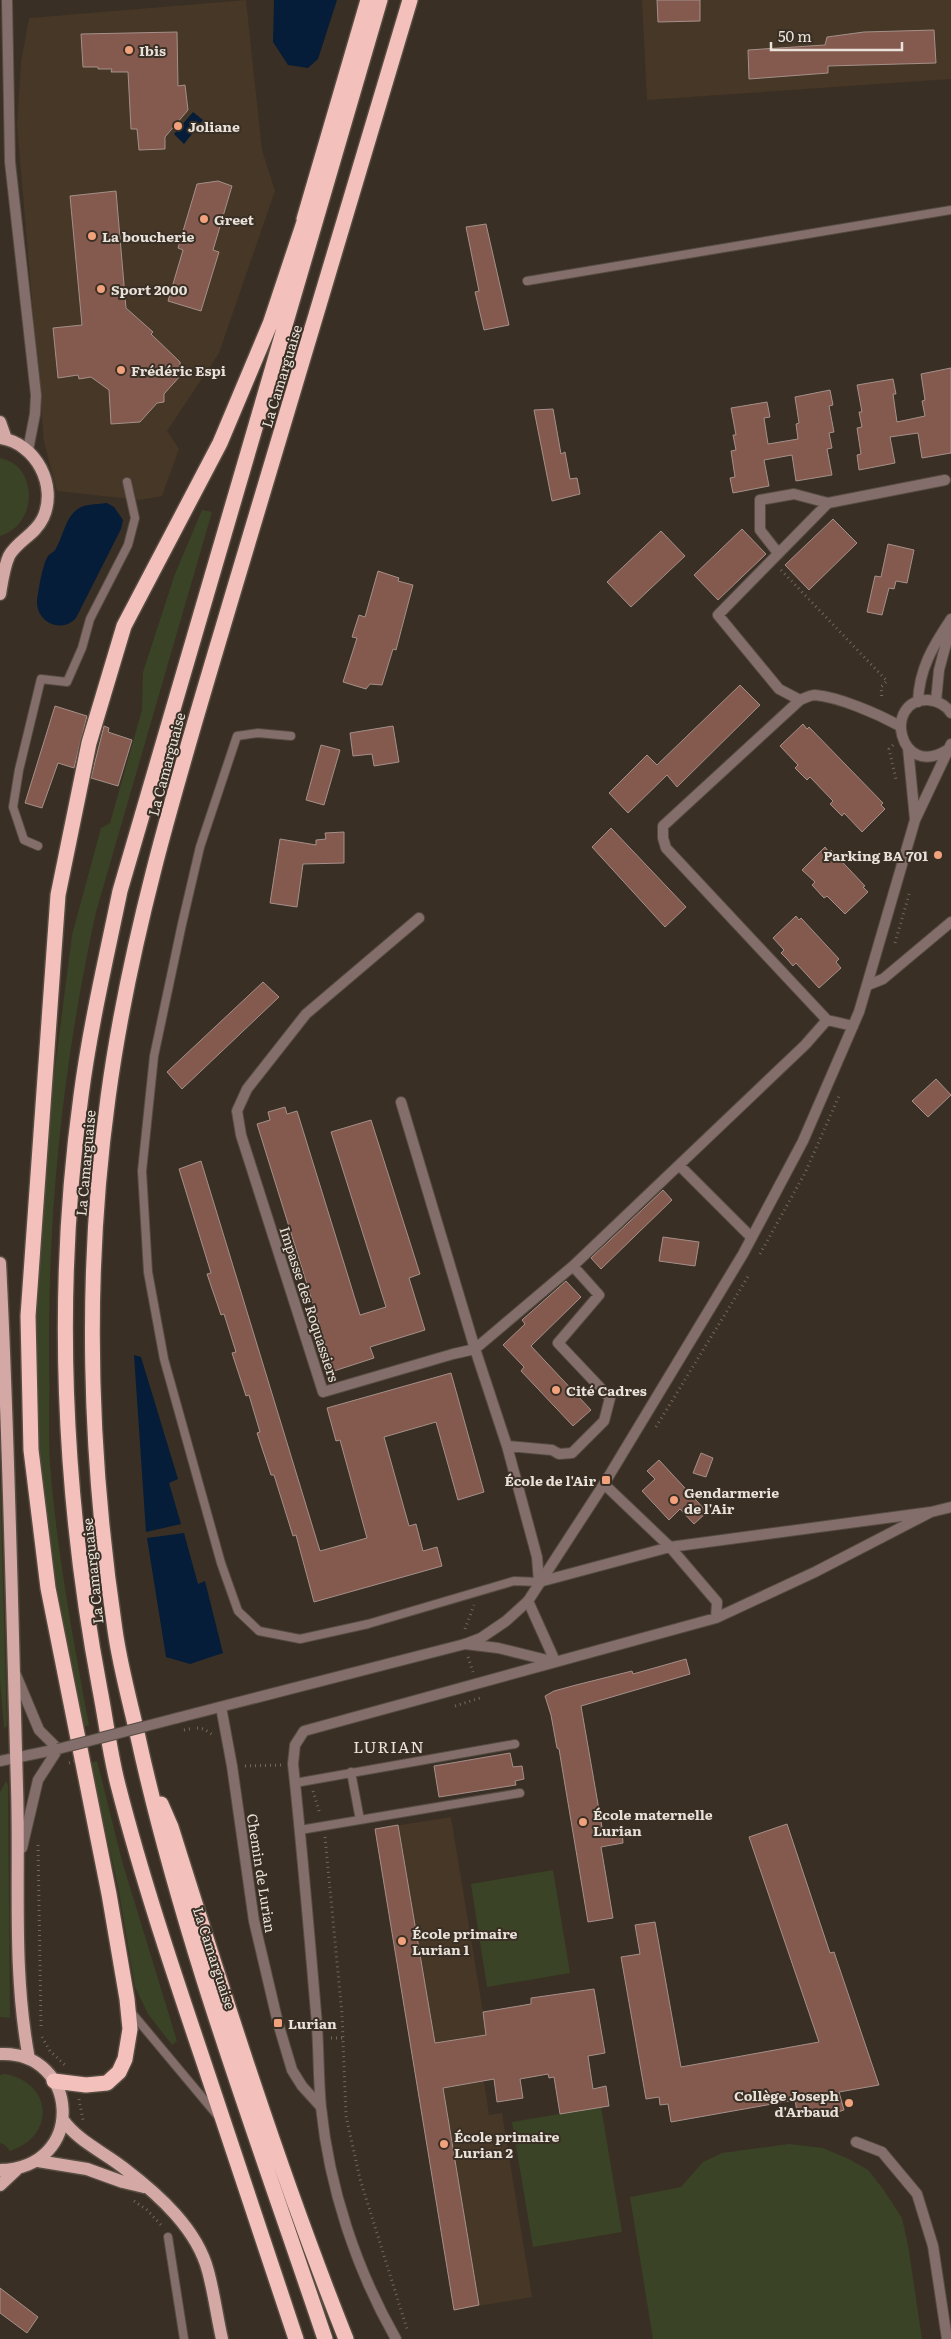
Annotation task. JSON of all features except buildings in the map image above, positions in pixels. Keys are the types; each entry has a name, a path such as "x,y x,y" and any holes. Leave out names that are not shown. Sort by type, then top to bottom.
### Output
{"highway":[{"path":"293,258 368,0"},
{"path":"54,2081 86,2086 107,2083 119,2072 125,2059 130,2029 109,1894 48,1588 31,1450 28,1316 58,895 89,743 124,626 220,443 270,324 379,0"},
{"name":"La Camarguaise","path":"296,2339 174,1974 118,1783 91,1642 75,1524 67,1395 66,1295 72,1185 82,1087 96,1004 120,891 379,0"},
{"name":"La Camarguaise","path":"325,2339 196,1954 166,1855 115,1633 102,1514 93,1389 92,1293 98,1195 107,1100 121,1015 147,896 188,745 410,0"},
{"path":"144,1763 171,1827 223,1992 307,2242 346,2339"}],"main road":[{"path":"0,422 3,439 28,450 40,465 47,482 48,500 43,518 32,534 18,545 9,556 0,594"},
{"path":"0,551 18,545"},
{"path":"0,1263 7,1402 15,1672 19,1862 19,1988 29,2058"},
{"path":"0,2054 11,2054 29,2058 43,2068 54,2081 63,2106 63,2120 50,2150 38,2160 16,2170 0,2185"},
{"path":"63,2120 69,2128 90,2146 125,2169 148,2188 174,2214 193,2238 208,2270 222,2339"},
{"path":"38,2160 88,2169 123,2182 148,2188"},
{"path":"0,2170 16,2170"}],"street":[{"path":"7,0 10,162 36,395 35,414 28,450"},
{"path":"776,556 760,530 760,500 794,494 828,503 945,480"},
{"path":"800,700 779,689 718,615 828,503"},
{"path":"918,702 919,684 925,663 934,644 951,619"},
{"path":"936,701 939,670 951,625"},
{"path":"853,1026 827,1020 666,848 663,838 664,826 800,700 813,695 880,715 900,730 908,748 915,820"},
{"path":"900,730 903,716 910,707 918,702 936,701 950,710"},
{"path":"908,748 915,754 930,756 939,755 949,747"},
{"path":"0,1761 58,1749 221,1707 464,1639 481,1638 506,1621 528,1601 604,1484 751,1237 803,1141 853,1026 868,985 915,820 949,747"},
{"name":"Impasse des Roquassiers","path":"418,918 306,1014 247,1089 237,1111 241,1135 323,1392 475,1349"},
{"path":"868,985 883,979 951,922"},
{"path":"475,1349 573,1266 805,1045 827,1020"},
{"path":"401,1102 475,1349 507,1446 537,1557 539,1582"},
{"path":"679,1165 751,1237"},
{"path":"507,1446 552,1450 559,1454 572,1453 604,1421 610,1398 558,1343 599,1296 573,1266"},
{"path":"604,1484 670,1548 717,1602 716,1618"},
{"path":"539,1582 670,1548 931,1512 951,1506"},
{"path":"396,2339 382,2315 353,2245 330,2168 321,2107 317,2026 293,1764 295,1745 304,1731 716,1618 815,1572 931,1512"},
{"path":"528,1601 555,1661"},
{"path":"464,1639 555,1661"},
{"path":"15,1672 39,1730 58,1749"},
{"name":"Chemin de Lurian","path":"221,1707 232,1766 254,1921 284,2043 292,2070 302,2086 321,2107"},
{"path":"19,1862 38,1780 58,1749"},
{"path":"856,2142 882,2152 917,2194 933,2246 947,2339"}],"lane":[{"path":"350,60 360,0"},
{"path":"527,281 951,210"},
{"path":"38,846 24,840 13,807 19,770 41,680 67,682 82,648 90,620 128,545 135,518 128,482"},
{"path":"291,736 258,733 237,736 200,847 154,1056 142,1171 148,1272 164,1359 221,1563 238,1611 259,1631 300,1639 368,1624 514,1581 539,1582"},
{"path":"295,1783 514,1744"},
{"path":"351,1772 360,1820"},
{"path":"300,1830 520,1793"},
{"path":"128,2009 224,2123"},
{"path":"168,2237 184,2339"}],"path":[{"path":"776,556 779,568 887,681 881,687 882,700"},
{"path":"898,785 889,749 900,730"},
{"path":"759,1257 805,1173"},
{"path":"660,1422 749,1273"},
{"path":"464,1639 478,1592"},
{"path":"468,1656 472,1672 480,1676"},
{"path":"62,1769 69,1763"},
{"path":"232,1766 293,1764"},
{"path":"311,1786 322,1819"},
{"path":"324,1831 348,2125 360,2179 410,2336"},
{"path":"38,1842 41,2028"},
{"path":"41,2035 50,2051 70,2070"},
{"path":"329,2038 342,2038"},
{"path":"84,2122 79,2099 87,2098"},
{"path":"133,2200 147,2210 163,2226 168,2237"}],"shaded area":[{"path":"246,0 262,150 275,191 219,353 167,431 179,449 162,496 140,500 57,491 44,442 17,125 21,62 29,18"},
{"path":"642,0 951,0 951,79 647,100"},
{"path":"451,1817 483,2012 508,2008 523,2098 497,2102 494,2080 484,2081 489,2115 502,2113 532,2297 454,2310 375,1829"}],"green space":[{"path":"0,458 13,463 22,472 29,496 27,509 21,521 12,530 0,536"},
{"path":"202,510 212,512 96,912 84,969 66,1080 60,1136 51,1247 49,1304 49,1452 61,1563 89,1725 83,1727 53,1565 40,1460 36,1403 37,1258 45,1146 72,935 101,828 110,823 142,710 143,672 175,574"},
{"path":"0,1476 7,1726 4,1728 0,1680"},
{"path":"97,1761 122,1861 177,2041 172,2045 148,2014 135,1987 118,1886 90,1763"},
{"path":"6,1781 8,1785 10,2018 0,2017 0,1792"},
{"path":"553,1870 570,1973 487,1987 471,1884"},
{"path":"5,2074 21,2079 32,2088 40,2098 43,2110 41,2122 35,2134 25,2144 10,2151 5,2145 0,2143 0,2075"},
{"path":"601,2107 622,2232 533,2247 512,2122"},
{"path":"789,2144 823,2148 849,2159 868,2170 883,2189 902,2218 908,2245 922,2339 653,2339 630,2197 681,2187 703,2162 722,2153"}],"water":[{"path":"274,0 337,0 318,59 308,68 288,65 273,42"},
{"path":"193,112 203,120 184,144 174,134"},
{"path":"107,503 114,507 123,520 121,529 76,618 71,623 65,625 52,624 42,616 38,610 37,603 45,561 48,555 55,550 71,515 84,506"},
{"path":"134,1355 141,1357 178,1479 169,1483 181,1524 146,1532"},
{"path":"184,1533 198,1584 205,1581 223,1653 190,1664 166,1657 147,1538"}],"place":[{"name":"Ibis","path":"129,50"},
{"name":"Joliane","path":"178,126"},
{"name":"Greet","path":"204,219"},
{"name":"La boucherie","path":"92,236"},
{"name":"Sport 2000","path":"101,289"},
{"name":"Frédéric Espi","path":"121,370"},
{"name":"Parking BA 701","path":"938,855"},
{"name":"Cité Cadres","path":"556,1390"},
{"name":"École de l'Air","path":"606,1480"},
{"name":"Gendarmerie de l'Air","path":"674,1500"},
{"name":"École maternelle Lurian","path":"583,1822"},
{"name":"École primaire Lurian 1","path":"402,1941"},
{"name":"Lurian","path":"278,2023"},
{"name":"Collège Joseph d'Arbaud","path":"849,2103"},
{"name":"École primaire Lurian 2","path":"444,2144"}],"district":[{"name":"LURIAN","path":"389,1746"}]}
